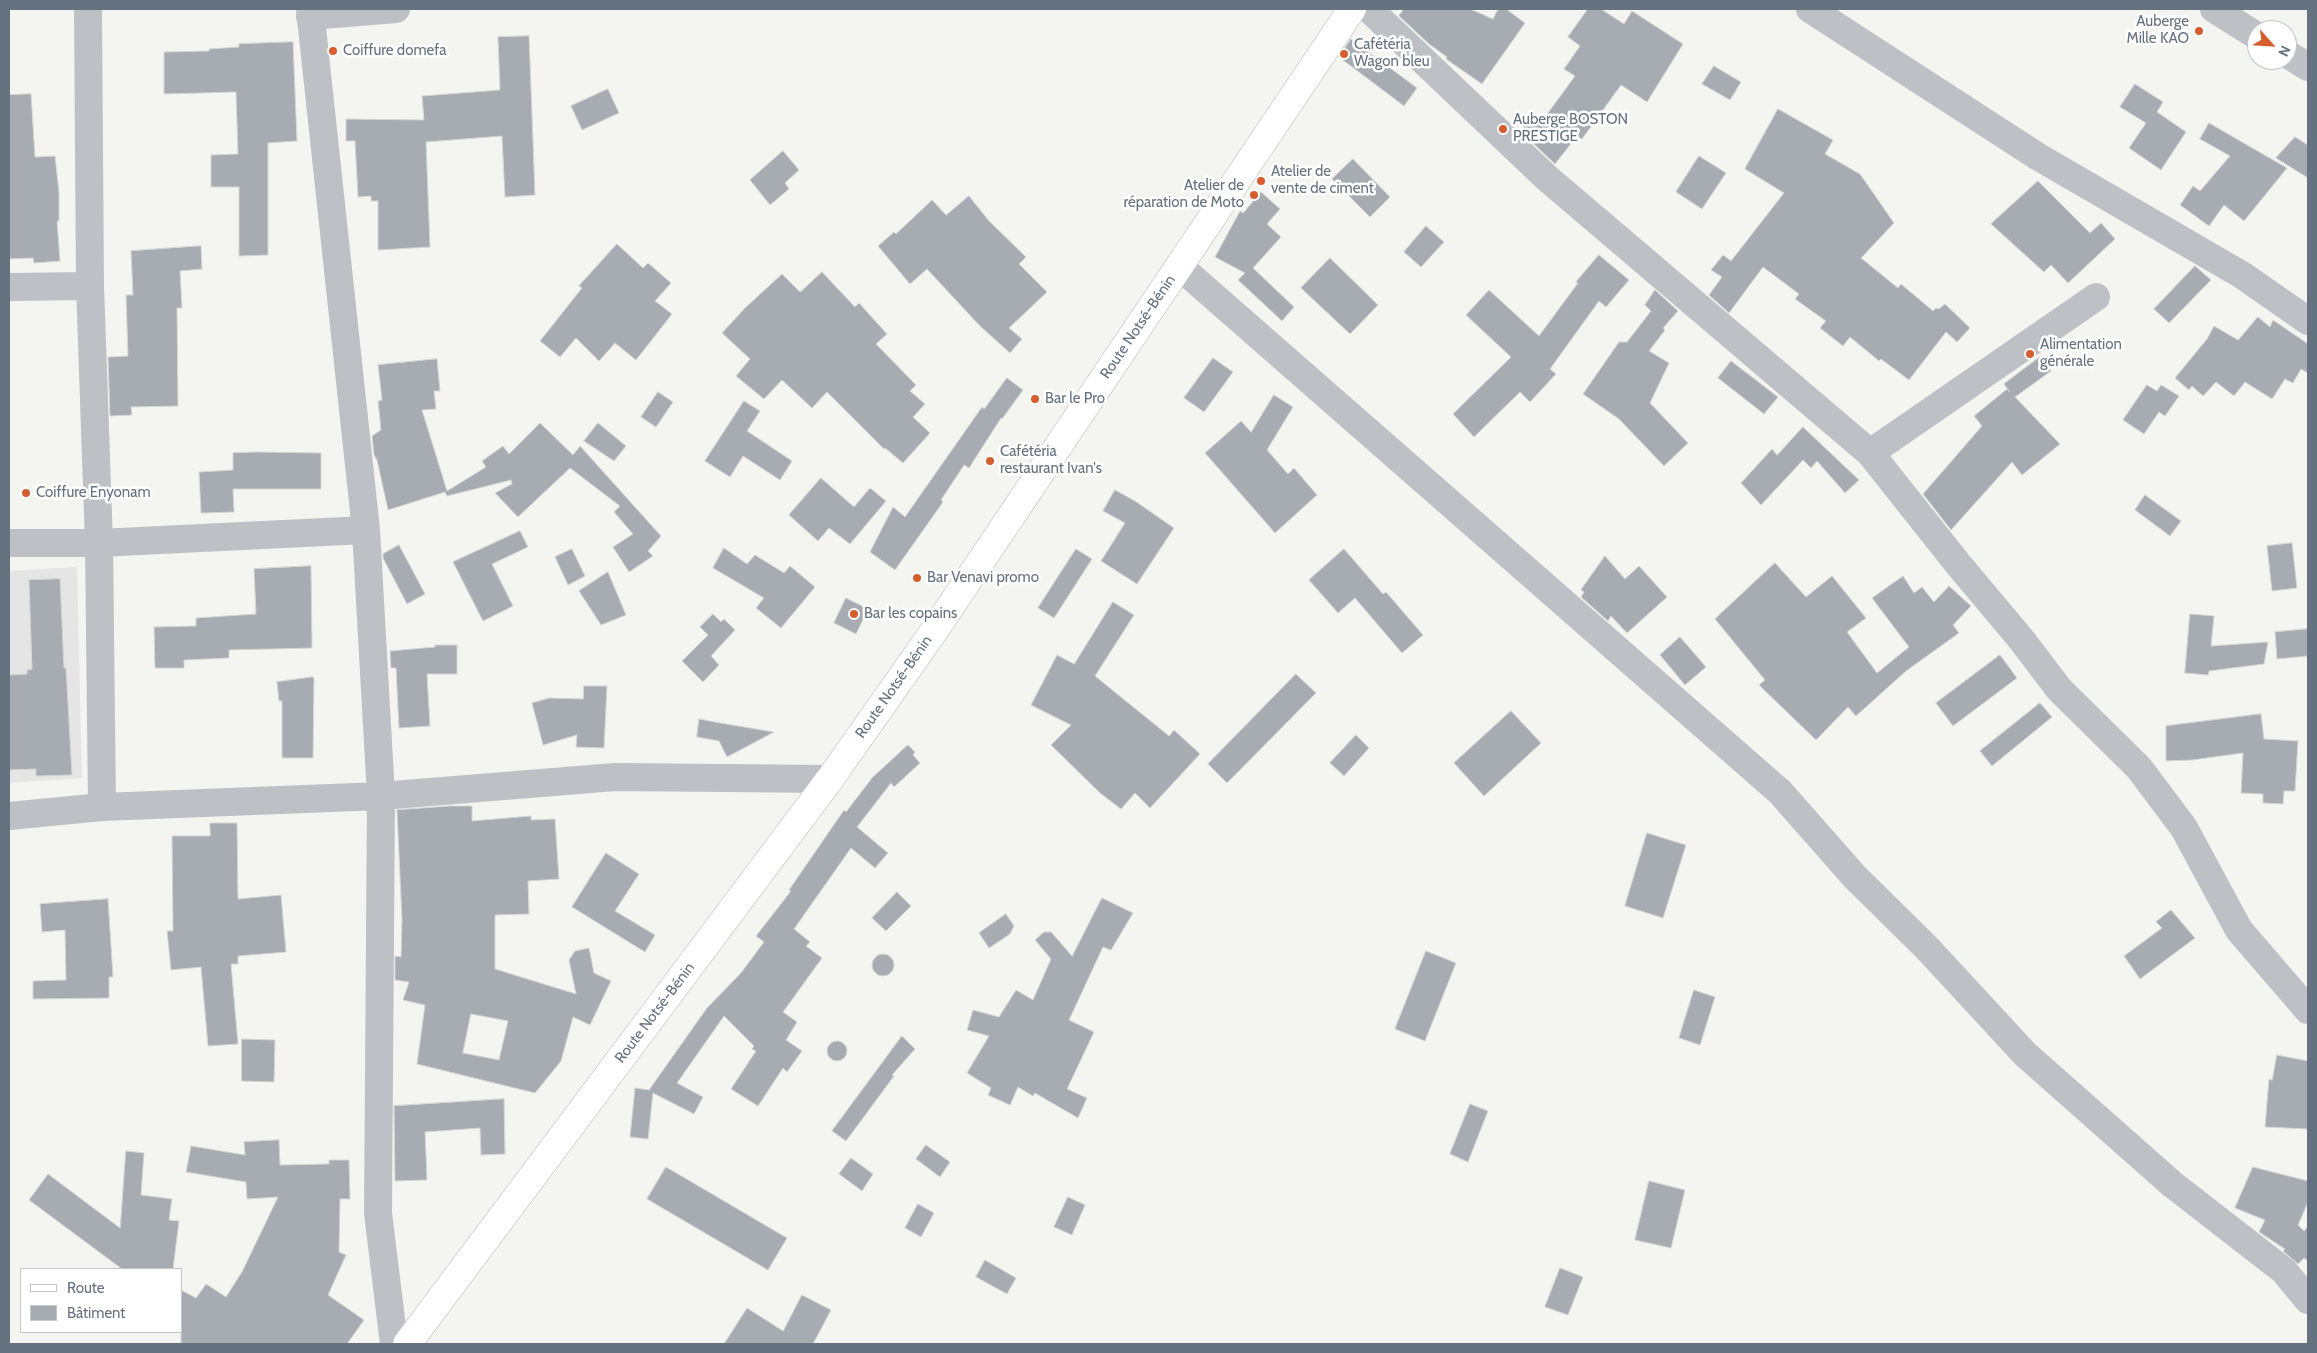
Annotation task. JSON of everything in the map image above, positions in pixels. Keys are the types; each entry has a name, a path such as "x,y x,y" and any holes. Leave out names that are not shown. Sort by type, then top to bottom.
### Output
{"main road":[{"name":"Route Notsé-Bénin","path":"407,1344 830,778 932,634 1352,9"}],"street":[{"path":"88,9 90,286 99,543 102,807"},
{"path":"394,1344 378,1213 381,796 366,530 310,12 396,9"},
{"path":"1369,9 1547,178 1870,453 1958,564 2021,638 2059,689 2140,768 2184,828 2238,930 2308,1010"},
{"path":"1810,9 2037,156 2242,276 2308,321"},
{"path":"2214,9 2247,30"},
{"path":"2297,61 2308,68"},
{"path":"1179,266 1780,792 1854,876 1927,948 2025,1054 2172,1184 2284,1271 2308,1300"},
{"path":"9,287 90,286"},
{"path":"1870,453 2096,296"},
{"path":"9,543 99,543 366,530"},
{"path":"9,816 102,807 381,796 615,777 830,778"}],"shaded area":[{"path":"77,567 82,778 9,783 9,571"}],"building":[{"path":"1404,9 1470,9 1493,19 1498,9 1506,9 1525,23 1482,84 1446,59 1447,57 1429,44 1399,16"},
{"path":"1588,9 1601,9 1624,24 1632,11 1683,44 1647,102 1621,85 1582,139 1577,136 1555,164 1520,131 1531,117 1540,124 1575,76 1564,69 1580,46 1568,37"},
{"path":"529,36 535,195 505,197 502,136 426,142 430,247 378,250 378,201 371,201 371,196 358,197 355,141 346,141 346,119 424,120 422,96 500,90 498,37"},
{"path":"1351,39 1417,88 1404,106 1339,57"},
{"path":"293,42 297,141 268,143 268,255 239,256 239,187 211,187 211,155 238,154 236,92 164,94 164,52 209,51 209,49 239,47 239,44"},
{"path":"1714,66 1741,82 1730,100 1702,84"},
{"path":"2135,84 2163,102 2157,112 2186,132 2161,170 2129,148 2146,123 2120,107"},
{"path":"608,89 619,113 582,130 571,106"},
{"path":"31,94 35,157 55,156 59,193 59,221 57,221 60,261 34,263 33,258 9,259 9,95"},
{"path":"1778,109 1833,140 1825,154 1860,174 1894,223 1861,258 1898,288 1901,284 1933,311 1945,304 1970,328 1957,342 1946,332 1909,380 1881,359 1879,361 1850,337 1843,346 1820,328 1826,321 1795,299 1799,294 1763,267 1729,313 1709,295 1722,277 1711,270 1723,255 1731,261 1784,193 1745,169"},
{"path":"2209,123 2287,168 2244,221 2224,205 2209,226 2180,205 2193,186 2200,191 2230,156 2200,139"},
{"path":"2295,137 2308,145 2308,178 2276,158"},
{"path":"783,151 799,170 785,183 789,189 770,205 750,180"},
{"path":"1699,156 1726,173 1702,209 1676,192"},
{"path":"1353,159 1390,197 1370,217 1332,179"},
{"path":"2038,181 2090,233 2101,223 2115,239 2068,283 2051,265 2044,272 1991,224"},
{"path":"1261,192 1280,209 1267,224 1281,237 1253,268 1294,307 1282,321 1238,280 1245,273 1215,257 1240,211 1243,213"},
{"path":"969,196 989,221 1026,257 1019,264 1047,292 1009,328 1022,339 1010,353 980,326 927,269 910,284 878,246 894,232 896,234 932,200 946,215"},
{"path":"1426,226 1444,242 1421,267 1404,252"},
{"path":"617,244 643,268 648,263 671,283 655,301 672,314 636,360 615,343 599,361 576,338 560,357 540,341 582,288 579,286"},
{"path":"201,246 202,269 180,271 182,308 177,308 178,406 131,407 132,415 110,416 108,357 128,356 126,295 133,295 131,251"},
{"path":"1599,255 1629,280 1606,307 1599,301 1550,369 1556,374 1530,402 1520,392 1474,437 1453,414 1511,357 1466,315 1489,290 1539,336 1578,283 1576,282"},
{"path":"1330,258 1378,305 1350,334 1301,288"},
{"path":"2195,266 2211,280 2169,323 2154,309"},
{"path":"822,272 855,307 859,303 887,334 876,344 916,385 910,391 925,404 913,417 930,433 903,463 884,449 827,392 812,408 782,380 764,399 736,376 750,359 722,333 745,308 782,274 800,292"},
{"path":"1655,290 1678,311 1663,328 1665,330 1649,351 1669,363 1650,403 1688,443 1664,466 1619,419 1583,394 1619,342 1627,342 1651,311 1645,305"},
{"path":"2258,317 2270,327 2273,320 2308,344 2308,373 2301,369 2293,383 2285,379 2272,399 2245,382 2234,396 2216,382 2203,396 2192,386 2189,390 2175,378 2207,339 2214,326 2238,340"},
{"path":"2041,356 2051,371 2015,397 2060,444 2022,475 2012,462 1951,530 1923,494 1982,426 1974,416 2007,389 2010,392 2004,384"},
{"path":"1213,358 1233,372 1204,412 1184,398"},
{"path":"437,359 440,391 434,391 436,409 422,410 447,491 486,467 482,461 503,446 509,454 540,423 573,455 580,446 661,536 648,551 653,556 629,572 613,547 633,534 614,512 620,506 570,468 518,517 495,493 512,484 511,480 447,496 445,492 388,510 377,460 374,455 372,436 381,430 378,401 382,400 378,365"},
{"path":"1731,361 1778,397 1764,414 1718,378"},
{"path":"1007,378 1023,390 1001,418 969,468 964,465 941,500 943,502 895,570 870,552 893,507 905,517 982,407 984,409"},
{"path":"2147,385 2157,391 2161,385 2179,396 2165,416 2159,412 2144,434 2123,420"},
{"path":"658,392 673,402 656,427 641,417"},
{"path":"1274,395 1293,407 1267,450 1288,474 1294,468 1317,495 1275,533 1205,453 1241,421 1251,432"},
{"path":"744,401 760,411 747,431 792,461 780,480 743,456 730,477 705,461"},
{"path":"598,423 626,446 614,461 584,441"},
{"path":"1803,427 1859,480 1845,493 1817,461 1811,468 1803,460 1761,505 1741,483 1772,449 1777,455"},
{"path":"233,453 321,453 321,489 233,489 234,512 201,513 199,472 233,470"},
{"path":"821,478 854,507 870,488 886,501 850,544 829,528 818,541 789,515"},
{"path":"1115,490 1135,501 1174,528 1137,584 1101,561 1125,523 1103,511"},
{"path":"2145,495 2181,521 2170,536 2135,510"},
{"path":"520,531 528,547 492,564 513,606 483,621 453,562"},
{"path":"2292,543 2297,588 2272,591 2267,546"},
{"path":"399,545 425,594 407,604 383,558 383,554"},
{"path":"724,548 747,564 755,555 784,573 790,566 815,587 781,628 756,608 764,598 713,568"},
{"path":"572,549 585,576 568,585 555,557"},
{"path":"1076,549 1092,559 1054,618 1038,608"},
{"path":"1344,549 1383,594 1386,592 1423,635 1402,653 1355,598 1338,613 1309,580"},
{"path":"1605,556 1625,579 1639,566 1667,597 1627,633 1611,616 1608,621 1581,597 1584,592 1581,590"},
{"path":"1775,563 1806,597 1832,576 1866,618 1847,632 1877,673 1909,647 1872,598 1903,576 1914,593 1922,587 1934,602 1949,586 1971,606 1953,625 1959,633 1906,671 1856,716 1848,707 1816,740 1759,685 1765,680 1715,619"},
{"path":"311,566 312,648 229,650 229,658 184,660 184,668 155,668 154,627 196,626 196,618 256,614 254,569"},
{"path":"608,572 626,615 601,625 579,591"},
{"path":"60,579 72,775 36,776 36,769 9,770 9,675 27,674 27,670 32,669 29,580"},
{"path":"846,598 868,609 856,634 834,623"},
{"path":"1113,602 1134,615 1095,676 1169,736 1174,730 1200,754 1150,808 1135,793 1121,809 1100,793 1051,745 1071,725 1031,705 1057,655 1074,664"},
{"path":"713,614 721,622 724,619 735,630 711,656 719,665 703,682 682,661 708,635 700,627"},
{"path":"2190,614 2214,616 2211,646 2268,642 2264,664 2209,671 2208,675 2185,673"},
{"path":"2308,629 2308,656 2277,659 2275,632"},
{"path":"1680,637 1706,667 1685,685 1660,655"},
{"path":"435,645 457,645 457,674 427,674 430,726 399,728 396,668 391,668 390,651 435,647"},
{"path":"2000,655 2017,678 1953,726 1936,703"},
{"path":"1296,674 1316,693 1227,783 1208,764"},
{"path":"313,677 313,758 282,758 282,701 279,701 277,682"},
{"path":"584,686 607,686 604,748 576,747 577,735 543,745 532,703 549,698 583,699"},
{"path":"2040,703 2052,717 1992,766 1980,751"},
{"path":"1511,711 1541,743 1484,796 1454,763"},
{"path":"2261,714 2264,739 2298,741 2295,791 2284,791 2283,804 2263,803 2263,794 2241,793 2243,753 2192,760 2166,761 2166,726"},
{"path":"699,719 774,732 727,757 719,741 697,737"},
{"path":"1356,735 1369,748 1344,776 1330,763"},
{"path":"908,745 915,752 913,755 920,763 894,787 891,783 857,827 888,853 875,868 851,848 794,929 810,942 806,946 822,958 783,1012 797,1022 786,1040 802,1051 787,1072 783,1068 758,1106 731,1089 756,1051 752,1049 754,1046 724,1016 677,1083 703,1097 694,1114 653,1093 648,1139 630,1137 635,1088 649,1090 707,1008 741,973 764,942 756,936 791,891 789,890 844,810 846,812 872,778"},
{"path":"472,806 472,821 531,816 531,820 555,819 559,879 528,881 529,914 495,915 495,969 576,994 569,960 575,951 589,948 594,973 611,981 590,1025 573,1017 561,1061 535,1093 417,1064 425,1005 403,1000 409,982 395,980 395,956 401,957 402,920 397,810","holes":["471,1014 508,1021 499,1060 463,1053"]},
{"path":"210,823 237,823 238,899 281,895 286,952 238,956 238,964 231,964 238,1044 208,1046 201,967 171,970 167,931 173,931 172,836 210,836"},
{"path":"1647,833 1686,845 1663,918 1625,906"},
{"path":"606,853 639,874 615,911 655,935 645,952 572,907"},
{"path":"897,892 911,906 886,931 872,918"},
{"path":"1102,898 1133,913 1111,950 1103,947 1069,1020 1094,1032 1067,1089 1087,1098 1078,1118 1035,1093 1033,1096 1018,1087 1010,1105 988,1095 991,1088 967,1073 989,1036 967,1030 973,1010 999,1017 1016,990 1033,1000 1051,959 1035,940 1044,932 1051,932 1072,956"},
{"path":"108,899 113,977 109,977 109,998 33,999 33,981 66,980 65,930 42,932 40,904"},
{"path":"2171,910 2195,938 2140,979 2124,956 2162,928 2156,922"},
{"path":"1006,914 1014,926 1010,934 989,948 979,933"},
{"path":"1426,951 1456,963 1425,1041 1395,1029"},
{"path":"883,954 891,957 894,965 891,973 883,976 875,973 872,965 875,957"},
{"path":"1694,990 1715,997 1700,1045 1679,1038"},
{"path":"902,1036 915,1049 892,1075 894,1076 846,1141 832,1131"},
{"path":"242,1039 275,1040 274,1082 242,1081"},
{"path":"837,1041 844,1044 847,1051 844,1058 837,1061 830,1058 827,1051 830,1044"},
{"path":"2277,1055 2308,1061 2308,1129 2265,1127 2269,1079 2272,1080"},
{"path":"504,1099 505,1154 481,1155 480,1128 425,1132 427,1180 395,1181 394,1106"},
{"path":"1470,1104 1488,1111 1468,1162 1450,1154"},
{"path":"279,1140 280,1165 329,1164 329,1160 349,1160 350,1199 340,1199 339,1252 346,1255 328,1295 364,1320 347,1344 181,1344 182,1291 196,1298 206,1284 226,1297 242,1272 278,1197 247,1199 246,1182 186,1172 191,1146 245,1155 244,1142"},
{"path":"926,1145 950,1162 940,1177 916,1159"},
{"path":"126,1151 144,1153 141,1195 172,1199 169,1220 179,1221 173,1268 121,1268 29,1200 48,1174 120,1228"},
{"path":"851,1158 873,1174 862,1191 839,1174"},
{"path":"666,1167 787,1238 768,1270 647,1199"},
{"path":"2253,1167 2308,1181 2308,1202 2298,1225 2304,1231 2308,1226 2308,1261 2304,1258 2298,1264 2283,1251 2285,1249 2259,1232 2265,1220 2235,1208"},
{"path":"1649,1181 1685,1190 1671,1248 1635,1240"},
{"path":"1068,1197 1085,1205 1072,1235 1054,1227"},
{"path":"918,1204 934,1213 921,1237 905,1228"},
{"path":"985,1260 1016,1278 1007,1294 976,1277"},
{"path":"1560,1268 1583,1277 1568,1315 1545,1307"},
{"path":"802,1295 831,1310 813,1344 724,1344 747,1308 783,1331"}],"place":[{"name":"Auberge Mille KAO","path":"2199,31"},
{"name":"Coiffure domefa","path":"333,51"},
{"name":"Cafétéria Wagon bleu","path":"1344,54"},
{"name":"Auberge BOSTON PRESTIGE","path":"1503,129"},
{"name":"Atelier de vente de ciment","path":"1261,181"},
{"name":"Atelier de réparation de Moto","path":"1254,195"},
{"name":"Alimentation générale","path":"2030,354"},
{"name":"Bar le Pro","path":"1035,399"},
{"name":"Cafétéria restaurant Ivan's","path":"990,461"},
{"name":"Coiffure Enyonam","path":"26,493"},
{"name":"Bar Venavi promo","path":"917,578"},
{"name":"Bar les copains","path":"854,614"}]}
